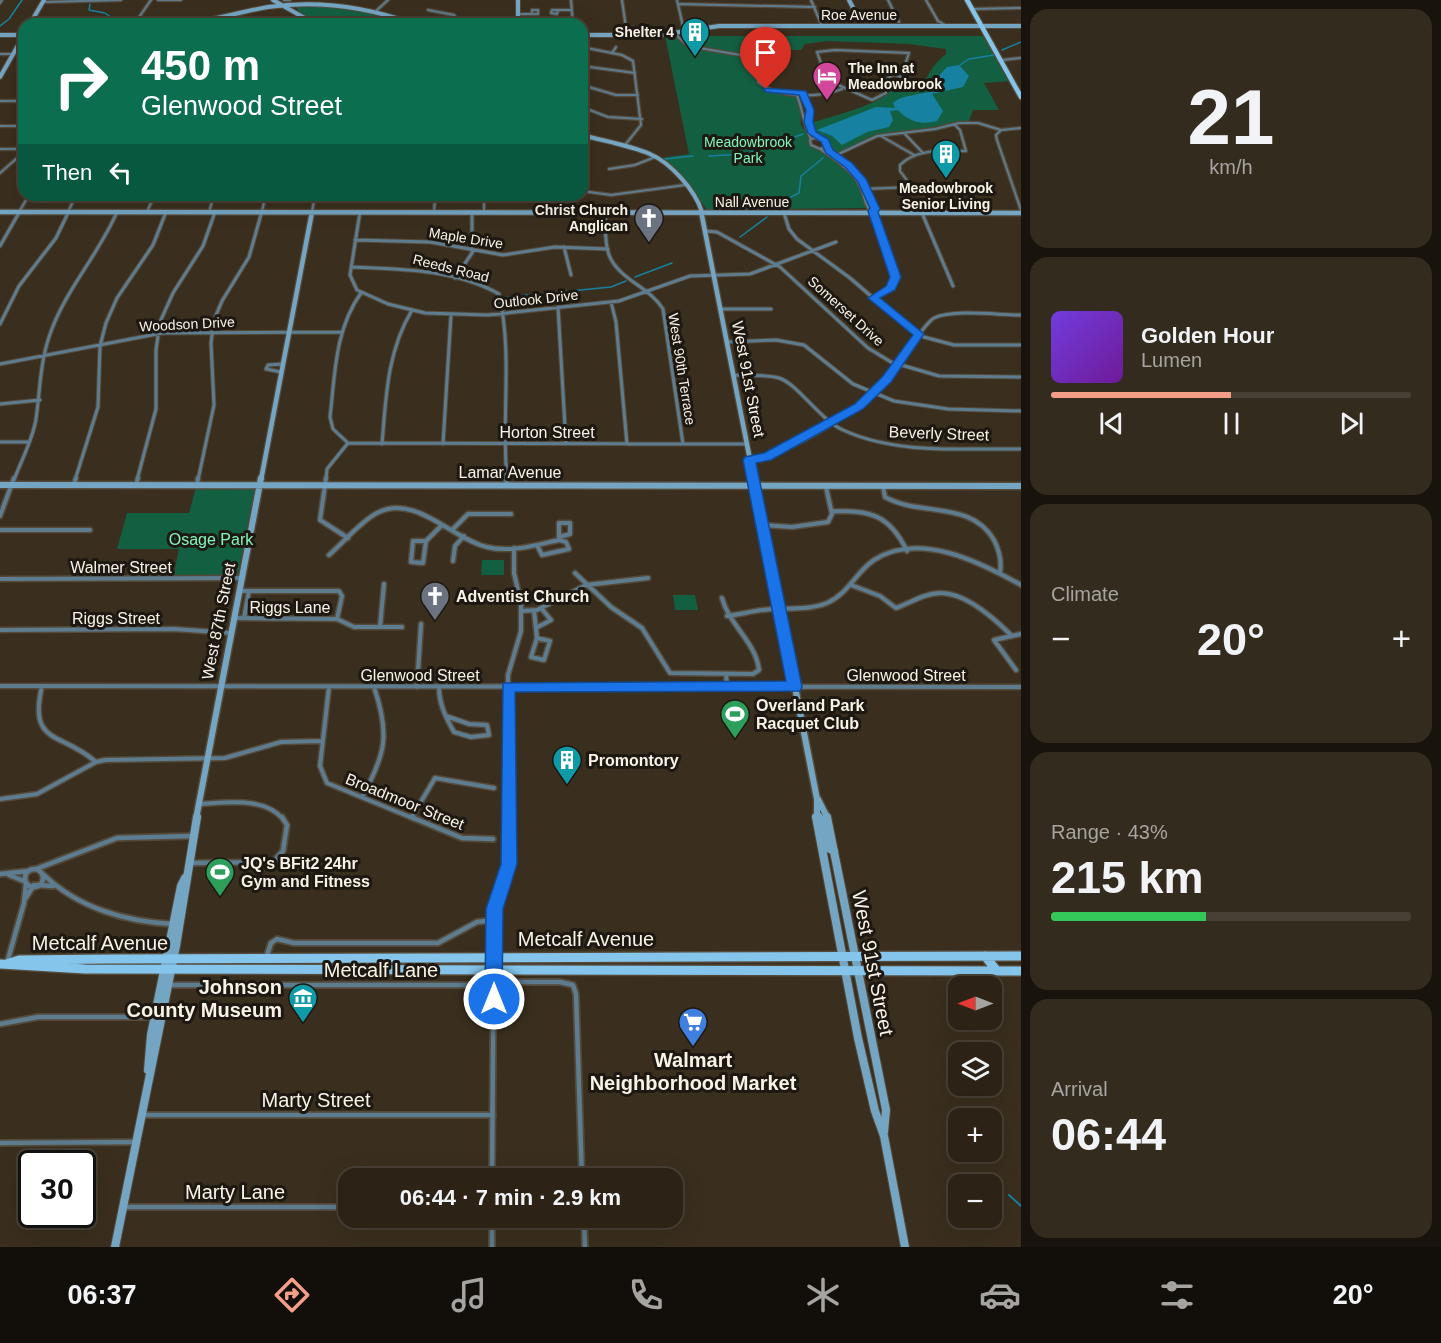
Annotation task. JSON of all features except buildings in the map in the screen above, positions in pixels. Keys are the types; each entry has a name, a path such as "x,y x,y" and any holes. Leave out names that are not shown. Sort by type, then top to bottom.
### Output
{"main road":[{"path":"967,0 1014,80 1021,97"},
{"path":"1014,80 1021,88"},
{"name":"Metcalf Avenue","path":"4,964 19,960 494,956 1021,956"},
{"path":"985,956 993,971"},
{"name":"Metcalf Avenue","path":"4,964 17,967 168,969 494,968 608,972 1021,971"}],"street":[{"path":"34,18 44,1 121,0"},
{"path":"138,18 151,0"},
{"path":"158,0 181,0"},
{"path":"273,0 303,18"},
{"path":"284,0 290,0"},
{"path":"377,10 388,0"},
{"path":"518,0 518,18"},
{"path":"571,0 573,18"},
{"path":"622,0 627,35"},
{"path":"677,0 684,31"},
{"path":"811,0 822,26"},
{"path":"849,0 860,21 869,26"},
{"path":"888,0 899,21 908,26"},
{"path":"926,0 938,21 947,26"},
{"path":"220,18 282,5 339,3 377,10 398,18"},
{"path":"294,4 293,7 299,16"},
{"path":"678,4 815,7"},
{"path":"679,9 688,6"},
{"path":"972,9 1021,8"},
{"path":"428,10 451,14 457,18"},
{"path":"558,10 572,10"},
{"path":"518,14 532,14"},
{"path":"855,26 860,21"},
{"path":"893,26 899,21"},
{"path":"935,26 938,21"},
{"name":"Roe Avenue","path":"674,34 723,26 1021,26"},
{"name":"Roe Avenue","path":"588,35 660,35 698,29"},
{"path":"0,34 18,35"},
{"path":"674,34 688,46 751,56 758,63 757,81 760,86 774,92 832,92 841,88"},
{"path":"0,77 18,45"},
{"path":"612,53 616,47"},
{"path":"588,48 631,59 642,119 640,127 626,145"},
{"path":"818,51 909,53 904,65 893,74 886,80 886,93 876,99 841,88 826,80 818,51"},
{"path":"0,54 13,54"},
{"path":"1002,60 1021,58"},
{"path":"588,67 635,73"},
{"path":"893,74 912,81"},
{"path":"588,87 613,94 638,95"},
{"path":"796,93 804,110 803,123 811,139 811,145 833,157 845,168 865,189 875,209 873,212 896,277 891,288 873,298"},
{"path":"803,93 810,110 810,130 826,142 833,157"},
{"path":"0,101 18,101"},
{"path":"588,109 608,117 642,119"},
{"path":"833,157 881,136 954,124 978,123 1000,130 1021,128"},
{"path":"865,189 912,187 900,167 902,162 915,155 966,151 960,132 954,124"},
{"path":"0,126 18,126"},
{"path":"1000,130 996,135 997,140 1021,211"},
{"path":"904,133 923,154"},
{"path":"588,136 626,145 655,157 685,185 697,200 701,212"},
{"path":"881,136 915,155"},
{"path":"588,141 591,137"},
{"path":"811,139 818,138"},
{"path":"820,149 827,147"},
{"path":"0,149 18,150"},
{"path":"0,173 18,156"},
{"path":"609,169 635,165 655,157"},
{"path":"588,192 611,195 685,185"},
{"path":"865,189 868,209 873,212"},
{"path":"0,246 26,201"},
{"path":"0,324 19,286 56,238 74,201"},
{"path":"147,212 152,201"},
{"path":"136,485 156,409 157,334 167,304 203,246 213,201"},
{"path":"197,485 214,405 212,332 222,302 249,257 264,201"},
{"name":"West 87th Street","path":"148,1074 147,1058 154,1017 168,969 187,885 186,876 193,836 314,201"},
{"path":"434,212 435,201"},
{"path":"484,201 484,212"},
{"name":"Nall Avenue","path":"0,212 922,213 1021,211"},
{"path":"0,516 29,442 40,400 43,355 67,295 105,240 117,212"},
{"path":"74,485 98,407 101,343 112,308 150,250 166,212"},
{"path":"348,538 320,520 324,485 330,463 348,443 333,429 330,417 347,312 361,293 352,283 351,267 360,212"},
{"path":"455,278 468,262 472,249 472,212"},
{"path":"605,212 608,249"},
{"name":"West 91st Street","path":"701,212 817,799 816,814 845,971 872,1100 884,1136 905,1247"},
{"path":"784,213 793,235 919,334 947,344 1021,345"},
{"path":"922,213 952,286"},
{"name":"Somerset Drive","path":"704,231 717,232 776,265 811,293 868,348 897,365 939,376 1021,377"},
{"name":"Maple Drive","path":"356,240 430,242 508,255 539,248 608,249"},
{"name":"Outlook Drive","path":"361,293 412,310 451,315 505,313 610,302 648,291 683,277 750,274 836,242"},
{"path":"564,247 571,275"},
{"name":"West 90th Terrace","path":"608,249 616,266 648,291 663,309 683,444"},
{"name":"Reeds Road","path":"351,267 407,268 455,278 491,289 499,294 505,313"},
{"path":"610,302 616,322 627,444"},
{"path":"558,307 561,324 566,444"},
{"path":"720,309 771,309"},
{"path":"382,444 394,344 412,310"},
{"path":"505,313 504,444 507,485"},
{"path":"443,444 451,315"},
{"path":"749,460 767,457 831,423 873,394 930,320 942,315 1021,315"},
{"name":"Woodson Drive","path":"0,364 157,334 342,332"},
{"path":"726,342 800,343 812,350 845,378 873,394 932,409 1021,411"},
{"name":"West 87th Street","path":"281,372 267,371 266,367 282,364"},
{"name":"Beverly Street","path":"733,375 779,378 831,423 864,438 900,446 1021,449"},
{"path":"0,404 40,400"},
{"path":"0,442 29,442"},
{"name":"Horton Street","path":"348,443 746,444"},
{"name":"Lamar Avenue","path":"0,485 1021,486"},
{"path":"762,525 792,527 822,524 832,518 826,486"},
{"path":"883,486 885,497 899,506 920,511 966,514 988,526 1002,562 1000,572"},
{"path":"329,555 376,513 384,510 412,510 487,547 514,548 559,539 570,534 570,523 559,523 559,539"},
{"path":"832,511 867,512 879,516 899,532 908,551"},
{"path":"452,530 468,514 511,514"},
{"path":"426,541 413,541 411,562 423,563 426,541 442,525"},
{"path":"0,530 90,530"},
{"path":"453,561 456,544 464,536"},
{"path":"537,545 542,555 569,549 566,542 559,539"},
{"path":"492,1168 494,920 497,895 509,864 508,687 509,671 520,636 521,611 514,568 514,548"},
{"path":"727,616 779,609 808,608 828,603 851,585 875,560 890,553 908,551 952,554 1000,572 1021,585"},
{"path":"574,573 611,607 644,630 668,672 755,674 759,668 755,654 727,616 722,598"},
{"name":"Walmer Street","path":"0,579 242,578"},
{"path":"521,611 534,611 586,585 648,578"},
{"path":"384,584 380,627 402,627"},
{"path":"851,585 880,596 896,608 933,595 949,594 1002,624 1012,636"},
{"path":"239,591 339,591 342,596 337,619"},
{"path":"244,618 249,591"},
{"path":"536,628 551,620 541,608"},
{"path":"534,611 537,638 531,657 544,660 550,641 537,638"},
{"name":"Riggs Lane","path":"234,618 337,619 354,627 380,627"},
{"path":"417,687 421,624"},
{"name":"Riggs Street","path":"0,630 174,629 231,633"},
{"path":"1016,670 994,640 1021,634"},
{"path":"726,674 727,687"},
{"name":"Glenwood Street","path":"0,686 1021,687"},
{"path":"42,686 36,709 40,726 54,737 86,752 96,762"},
{"path":"0,799 38,794 96,762 234,757 280,742 322,741 329,687"},
{"path":"362,797 380,765 386,742 386,722 374,687"},
{"path":"439,687 439,698 446,716 456,733 471,737 489,735 487,725 469,724 446,716"},
{"name":"Broadmoor Street","path":"322,741 320,768 324,779 462,838 493,839"},
{"path":"412,818 435,778 494,788"},
{"name":"West 91st Street","path":"817,799 826,811 834,850 885,1110 884,1136"},
{"path":"188,863 273,862 281,856 284,843 287,825 285,820 264,807 199,804"},
{"path":"816,814 821,816 828,848 834,850"},
{"path":"3,874 33,870 117,838 193,836"},
{"path":"823,852 830,853 835,874 840,881"},
{"path":"4,964 24,903 35,885 54,863"},
{"path":"33,870 44,875 54,886 106,911 154,923 174,924"},
{"path":"24,903 25,882 33,870"},
{"path":"3,874 35,885 54,886"},
{"name":"West 87th Street","path":"170,959 181,886 186,876"},
{"path":"266,958 268,949 276,939 294,943 438,943 453,937 469,925 494,920"},
{"name":"West 87th Street","path":"115,1247 148,1074 168,985 168,969"},
{"name":"Metcalf Lane","path":"168,985 493,985 502,982 560,982 573,985 576,1004 582,1168"},
{"path":"0,1024 38,1017 154,1017"},
{"name":"Marty Street","path":"140,1115 493,1115"},
{"path":"0,1143 135,1142"},
{"name":"Marty Lane","path":"123,1207 338,1207"},
{"path":"492,1228 492,1247"},
{"path":"584,1228 585,1247"}],"green space":[{"path":"295,5 356,7 397,18 306,18"},
{"name":"Meadowbrook Park","path":"689,32 693,36 984,36 1012,81 984,83 999,110 973,110 969,121 874,137 835,154 829,150 827,142 813,132 811,123 864,106 883,97 889,92 887,81 911,88 918,87 946,54 946,49 909,44 828,41 805,44 801,50 757,50 749,55 757,63 756,84 773,93 796,95 800,103 801,125 809,137 809,145 823,151 848,173 863,192 866,208 707,210 691,187 661,158 689,154 665,36"},
{"name":"Osage Park","path":"196,487 255,489 238,575 173,577 179,549 117,549 127,513 189,513"},
{"path":"482,560 504,560 504,575 481,575"},
{"path":"673,595 695,595 698,610 675,610"}],"water":[{"path":"959,65 969,76 963,87 932,94 943,111 937,121 916,122 898,110 890,111 893,120 889,127 867,132 842,145 832,136 817,130 876,107 895,108 893,103 898,100 936,89 931,84 947,67"}],"waterway":[{"path":"0,26 9,19 22,0"},
{"path":"90,4 89,10 105,13 112,18"},
{"path":"318,7 328,7"},
{"path":"1002,50 1021,42"},
{"path":"960,65 969,59 994,55"},
{"path":"709,156 746,154 803,134"},
{"path":"665,159 693,156"},
{"path":"770,208 799,193 801,176 823,158"},
{"path":"740,237 767,217"},
{"path":"635,277 672,263"},
{"path":"508,297 611,287 626,281"},
{"path":"1009,1195 1021,1206"}],"place":[{"name":"Shelter 4","path":"695,58"},
{"name":"The Inn at Meadowbrook","path":"827,102"},
{"name":"Meadowbrook Senior Living","path":"946,180"},
{"name":"Christ Church Anglican","path":"649,244"},
{"name":"Adventist Church","path":"435,622"},
{"name":"Overland Park Racquet Club","path":"735,740"},
{"name":"Promontory","path":"567,786"},
{"name":"JQ's BFit2 24hr Gym and Fitness","path":"220,898"},
{"name":"Johnson County Museum","path":"303,1024"},
{"name":"Walmart Neighborhood Market","path":"693,1048"}],"route":[{"path":"494,999 495,909 497,895 509,864 508,687 795,687 749,460 767,457 859,407 887,379 919,334 907,327 873,298 888,291 896,277 872,211 875,209 869,192 857,173 834,156 823,139 812,133 808,122 810,110 803,93 778,93 766,89"}]}
